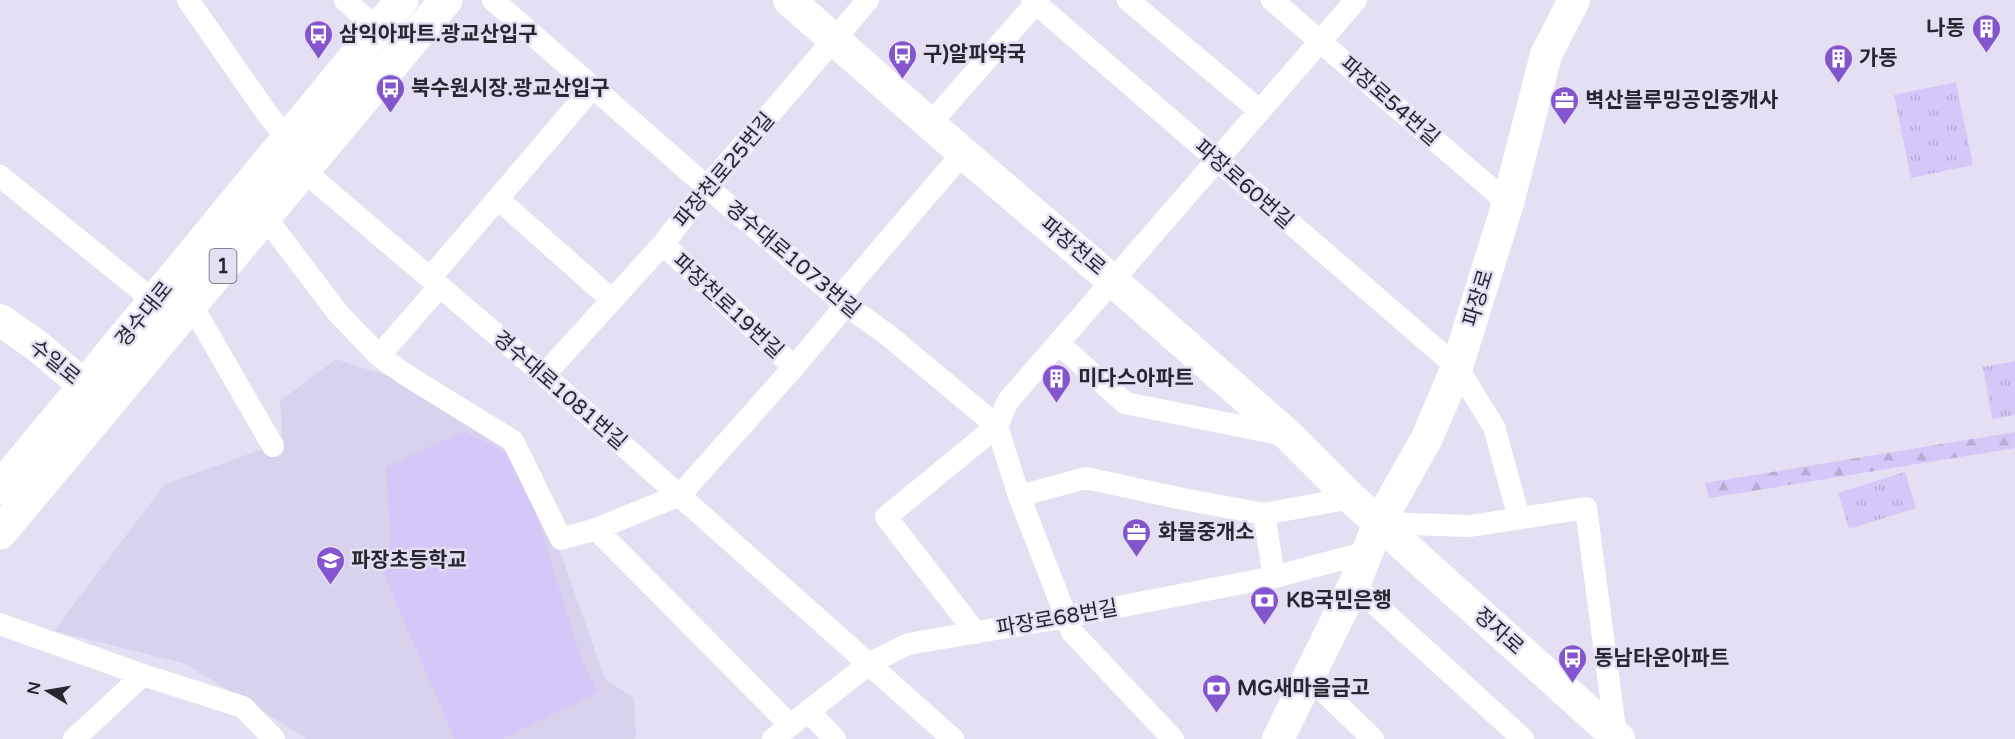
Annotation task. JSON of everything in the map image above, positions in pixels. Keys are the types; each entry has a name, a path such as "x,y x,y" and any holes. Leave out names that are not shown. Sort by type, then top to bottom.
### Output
{"main road":[{"name":"경수대로","path":"0,533 97,396 154,302 402,0"},
{"name":"경수대로","path":"0,488 191,304 446,0"}],"street":[{"path":"188,0 288,140"},
{"path":"345,0 377,29"},
{"name":"경수대로1073번길","path":"493,0 592,88 843,302 889,336 997,426"},
{"name":"파장천로","path":"789,0 963,153 1113,280 1289,436 1379,523"},
{"name":"파장천로25번길","path":"544,375 663,244 707,187 868,0"},
{"path":"1128,0 1260,111"},
{"name":"파장로54번길","path":"1272,0 1508,203"},
{"path":"976,633 886,517 997,426 1008,401 1356,0"},
{"name":"파장로","path":"1278,739 1354,585 1379,523 1427,438 1457,367 1508,203 1546,55 1574,0"},
{"path":"930,124 1034,2"},
{"name":"파장로60번길","path":"1034,2 1457,367 1494,427 1518,518"},
{"path":"379,356 498,199 592,88"},
{"name":"파장천로19번길","path":"680,495 794,367 843,302 963,153"},
{"name":"경수대로1081번길","path":"304,171 544,375 953,739"},
{"path":"0,176 154,302"},
{"path":"498,199 612,300"},
{"path":"265,217 338,313 379,356 513,441 561,539 596,529 680,495"},
{"name":"파장천로19번길","path":"663,244 794,367"},
{"path":"191,304 273,446"},
{"name":"수일로","path":"0,320 36,345 97,396"},
{"path":"1058,343 1125,403 1289,436"},
{"path":"997,426 1019,496 1072,632 1173,739"},
{"path":"1019,496 1086,478 1264,514 1351,498"},
{"path":"1379,523 1470,526 1586,508 1617,738"},
{"path":"1264,514 1274,577"},
{"name":"정자로","path":"1379,523 1617,738"},
{"path":"596,529 799,718 835,739"},
{"name":"파장로68번길","path":"773,739 870,663 908,644 1274,577 1368,552"},
{"path":"1354,585 1522,739"},
{"path":"0,624 143,675 243,706 274,739"},
{"path":"74,739 143,675"},
{"path":"1309,677 1373,739"}],"shaded area":[{"name":"파장초등학교","path":"336,359 403,381 509,445 556,540 605,679 634,698 636,737 634,739 307,739 186,664 54,631 165,484 283,442 280,401"}],"green space":[{"path":"1956,82 1973,165 1911,178 1894,95"},
{"path":"2015,361 2015,415 1992,419 1983,367"},
{"path":"464,431 519,459 581,658 598,692 502,739 455,739 375,554 391,547 386,467"},
{"path":"2015,432 2015,448 1709,498 1705,483"},
{"path":"1905,472 1916,508 1849,529 1838,493"}],"place":[{"name":"나동","path":"1986,54"},
{"name":"삼익아파트.광교산입구","path":"318,60"},
{"name":"구)알파약국","path":"902,80"},
{"name":"가동","path":"1838,84"},
{"name":"북수원시장.광교산입구","path":"390,114"},
{"name":"벽산블루밍공인중개사","path":"1564,126"},
{"name":"미다스아파트","path":"1057,404"},
{"name":"화물중개소","path":"1137,558"},
{"name":"파장초등학교","path":"330,586"},
{"name":"KB국민은행","path":"1265,626"},
{"name":"동남타운아파트","path":"1573,684"},
{"name":"MG새마을금고","path":"1216,714"}]}
